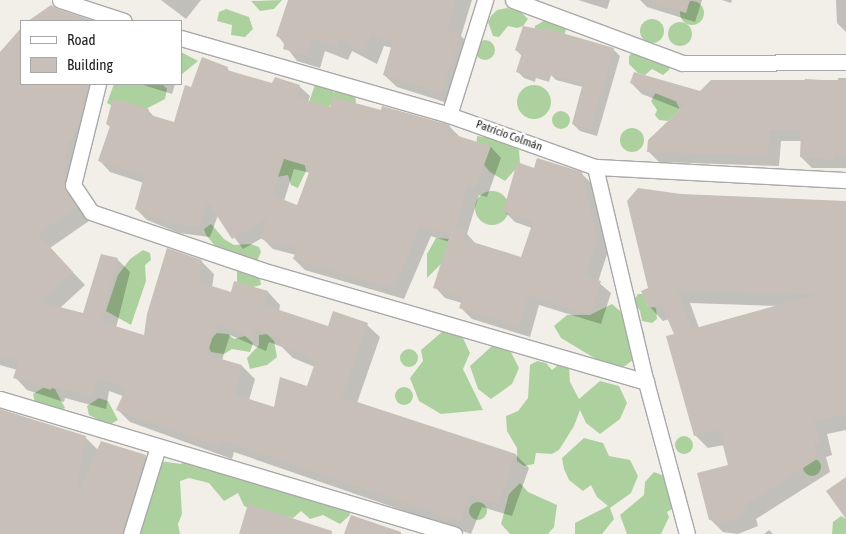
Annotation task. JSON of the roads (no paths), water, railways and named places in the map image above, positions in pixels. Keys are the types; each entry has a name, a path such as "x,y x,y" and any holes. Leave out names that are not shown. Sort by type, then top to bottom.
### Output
{"street":[{"path":"60,0 116,20"},
{"path":"449,115 485,0"},
{"path":"513,0 682,63 846,62"},
{"name":"Patricio Colmán","path":"182,38 449,115 595,167 846,180"},
{"path":"98,85 73,185 91,212 261,270 646,382"},
{"path":"595,167 646,382 687,534"},
{"path":"0,399 454,534"},
{"path":"131,534 158,446"}]}
